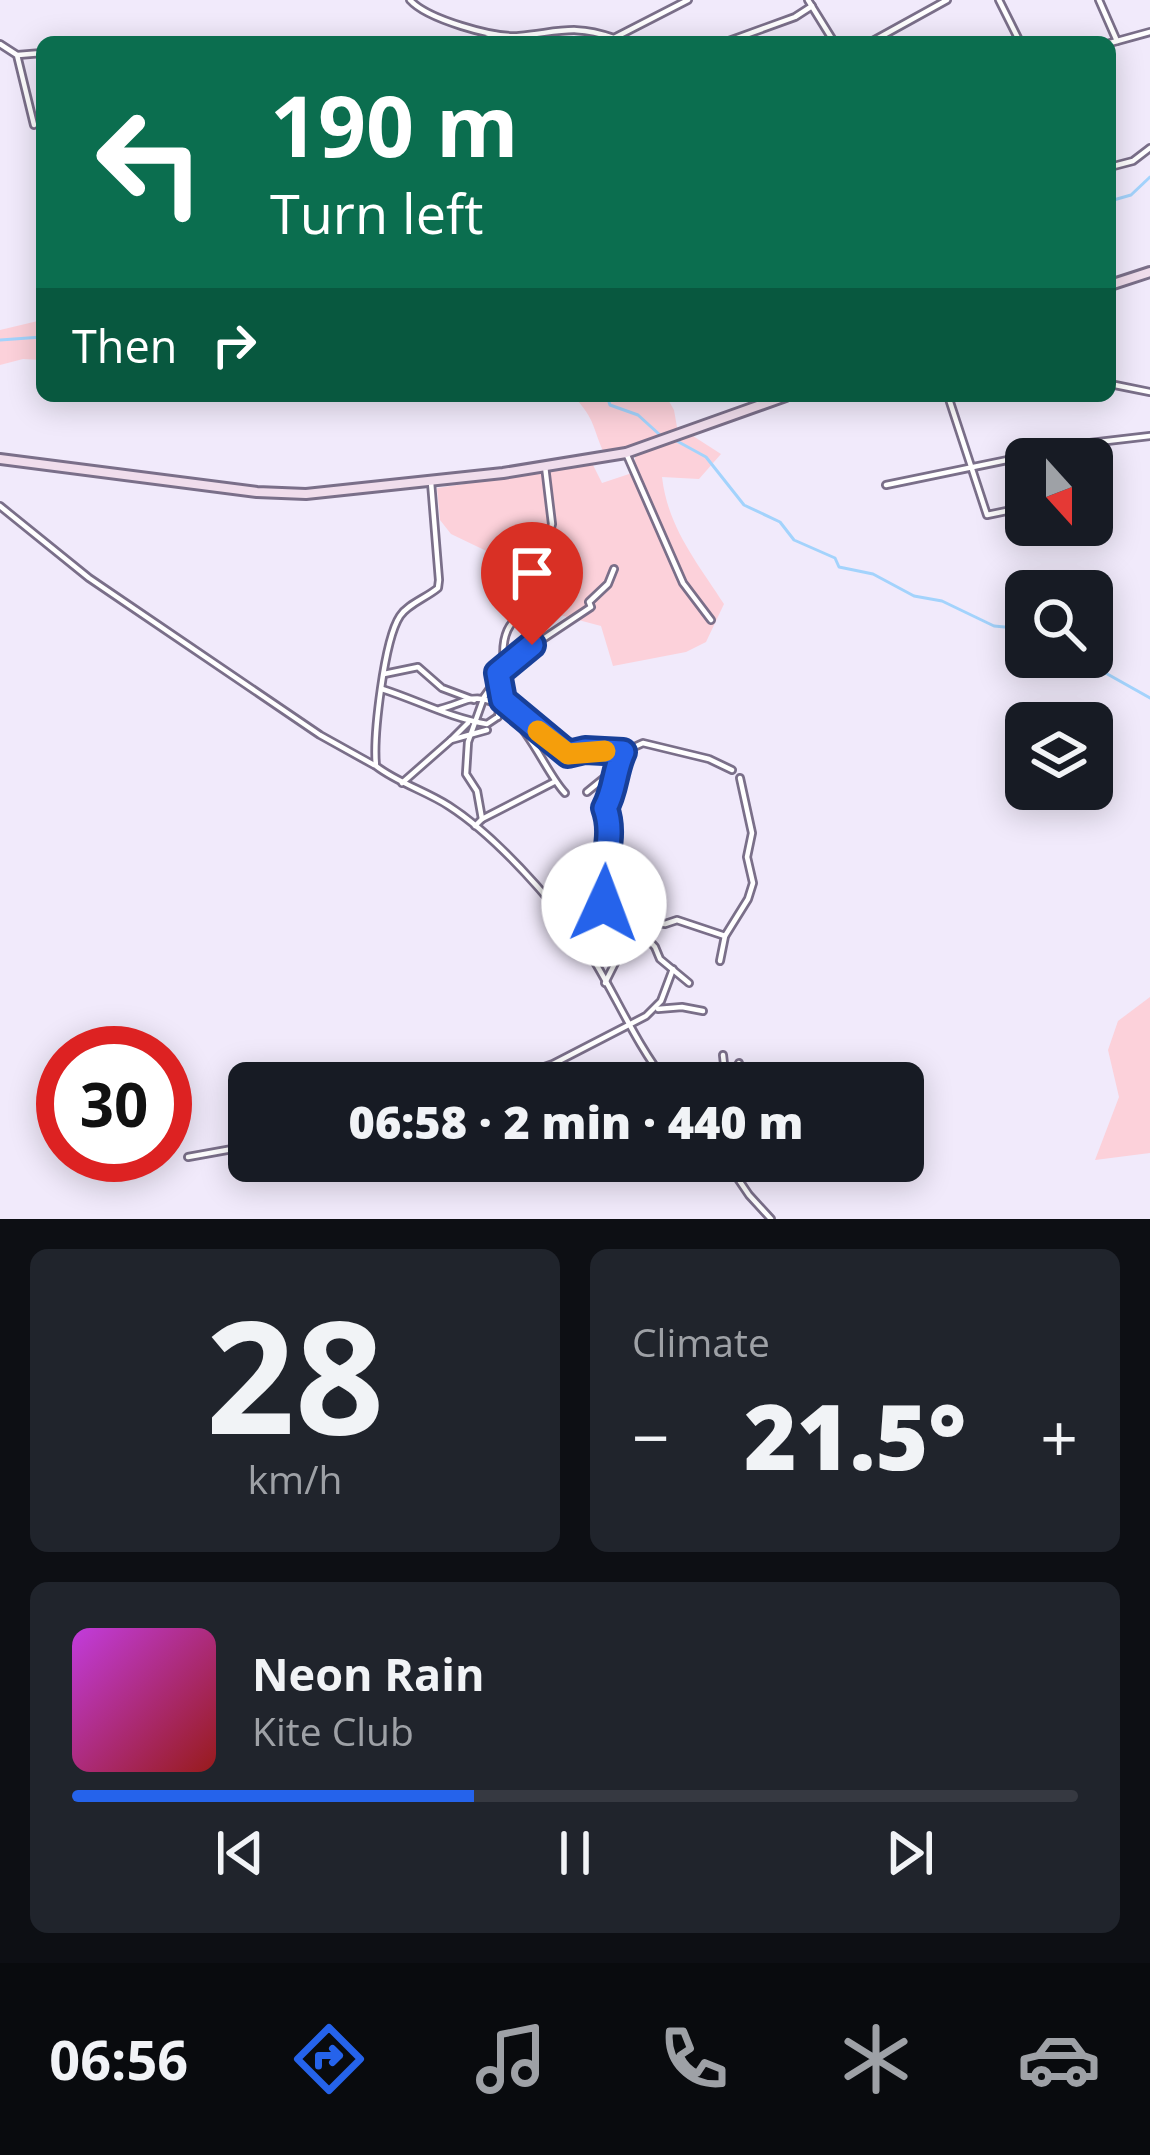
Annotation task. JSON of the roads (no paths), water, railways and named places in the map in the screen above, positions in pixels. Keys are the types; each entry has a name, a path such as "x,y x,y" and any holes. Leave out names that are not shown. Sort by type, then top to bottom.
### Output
{"main road":[{"path":"1116,283 1150,272"},
{"path":"0,459 306,494 431,482 626,453 769,402"}],"street":[{"path":"410,0 420,11 496,34 518,36 583,27 608,36"},
{"path":"618,36 688,0"},
{"path":"882,36 947,0"},
{"path":"999,0 1017,36"},
{"path":"1099,0 1112,36"},
{"path":"742,36 782,22 810,3 830,36"},
{"path":"1116,41 1150,32"},
{"path":"490,36 496,34"},
{"path":"0,44 17,55 36,53"},
{"path":"17,55 34,125"},
{"path":"1116,164 1150,148"},
{"path":"1116,385 1150,392"},
{"path":"950,402 987,514 1005,511"},
{"path":"886,485 1090,442 1150,436"},
{"path":"626,453 682,583 710,620"},
{"path":"504,664 502,641 507,628 545,582 541,566 552,524 545,466"},
{"path":"376,766 382,688 396,623 403,611 438,588 431,482"},
{"path":"0,506 89,578 320,735 451,807 475,826 570,926 653,1062"},
{"path":"482,819 477,791 466,774 472,722 483,699 504,664 591,607 589,602 608,584 614,568"},
{"path":"384,674 418,667 442,688 473,700"},
{"path":"496,680 510,709 568,754 623,752 654,743 732,770"},
{"path":"382,688 421,707 472,722 487,724 506,712"},
{"path":"498,717 501,697"},
{"path":"440,709 483,699 521,722 565,793"},
{"path":"403,783 472,722"},
{"path":"451,740 487,730"},
{"path":"623,752 605,808 606,864 590,927 598,917 625,916"},
{"path":"587,792 614,770"},
{"path":"720,961 725,936 753,883 747,857 752,832 740,778"},
{"path":"475,826 554,782"},
{"path":"596,897 606,908 625,916 665,924 677,920 725,936"},
{"path":"605,984 616,961 625,916"},
{"path":"625,916 689,983"},
{"path":"653,1012 673,969"},
{"path":"557,1062 653,1012 682,1006 703,1011"},
{"path":"723,1055 724,1062"},
{"path":"192,1155 228,1149"},
{"path":"740,1182 771,1219"}],"waterway":[{"path":"1116,199 1131,195 1150,177"},
{"path":"0,340 36,337"},
{"path":"609,402 638,415 660,435"},
{"path":"666,443 675,440 706,457 744,505 780,522 794,540 835,558 839,567 873,574 914,596 942,601 1005,627"},
{"path":"1113,677 1150,698"}]}
